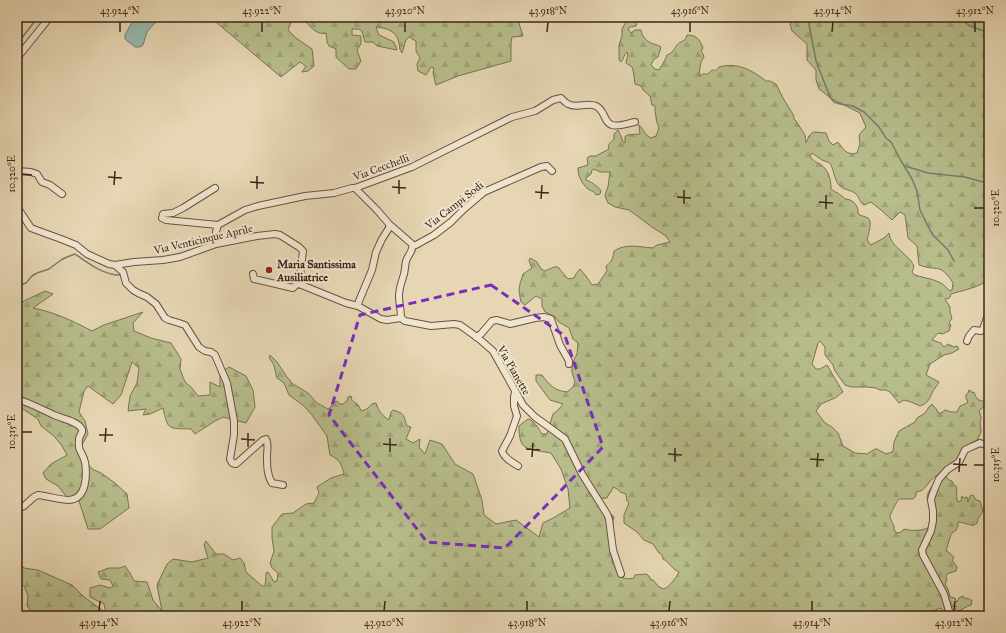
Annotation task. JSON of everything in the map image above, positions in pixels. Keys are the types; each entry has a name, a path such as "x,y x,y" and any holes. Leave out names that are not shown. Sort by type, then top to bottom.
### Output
{"street":[{"path":"17,58 50,17"},
{"name":"Via Cecchelli","path":"218,225 245,210 258,206 305,196 334,193 355,188 412,167 512,116 535,111 553,100 561,98 569,105 574,106 590,104 597,106 611,125 635,122"},
{"name":"Via Campi Sodi","path":"413,246 451,222 484,192 541,167 547,166 552,171"},
{"path":"17,171 37,174 42,182 50,185 62,194"},
{"path":"215,188 183,208 173,213 163,214 162,218 166,220 218,225 216,232 216,244"},
{"path":"253,274 254,279 293,288 300,284 346,303 358,306 381,319 387,320 401,318 399,293 405,272 406,260 413,246 389,224 355,188"},
{"name":"Via Venticinque Aprile","path":"17,207 31,228 76,245 96,259 116,265 180,257 216,244 257,236 275,234 280,235 299,247 302,251 300,284"},
{"path":"358,306 372,270 376,252 389,228 389,224"},
{"path":"116,265 123,272 126,283 133,290 138,294 148,297 156,304 165,318 185,325 199,347 215,355 227,383 234,421 234,435 230,459 232,463 236,464 266,439 268,443 267,466 269,479 272,483 283,485"},
{"path":"967,341 974,330 980,331 983,328 989,312"},
{"path":"476,337 492,321 497,320 510,324 535,318 544,317 551,319 560,345 569,361 569,364"},
{"name":"Via Pianette","path":"401,318 405,321 431,326 454,324 460,325 493,351 523,405 531,414 565,439 582,474 607,514 609,519 611,543 621,574"},
{"path":"515,392 514,406 517,416 510,436 502,451 505,456 518,466"},
{"path":"17,399 71,421 81,427 82,432 79,442 80,449 85,460 86,471 82,492 77,497 69,500 38,495 24,506 17,509"},
{"path":"949,612 944,594 922,555 922,550 931,531 933,516 931,500 939,479 947,470 959,462 965,450 980,443 989,446"}],"highlighted area":[{"path":"491,285 565,336 603,447 505,548 427,542 329,415 360,315"}],"green space":[{"path":"210,17 293,17 288,30 296,38 312,49 314,66 308,71 302,72 306,66 300,62 281,77"},
{"path":"302,17 517,17 523,36 512,37 511,61 458,76 436,85 433,73 434,68 431,67 426,75 418,71 417,64 420,58 416,51 416,41 409,37 406,40 402,53 398,39 391,31 376,27 379,35 394,42 397,50 377,46 373,42 365,42 362,31 352,29 352,35 361,36 361,44 357,50 361,61 356,69 349,69 336,57 336,49 329,46 326,33 319,33 316,31"},
{"path":"629,17 638,17 636,26 628,29 631,33 635,30 641,30 647,41 661,47 658,57 654,59 651,65 655,69 659,70 667,55 672,52 678,43 684,40 687,35 695,37 699,40 703,48 701,51 704,57 700,66 700,76 703,74 708,74 712,70 716,70 719,67 726,66 738,66 750,70 766,81 776,84 794,116 794,119 805,135 806,143 809,136 813,132 826,133 829,141 833,145 838,142 848,153 854,154 857,153 860,144 859,135 866,127 860,113 832,99 819,89 816,80 816,70 807,60 807,44 792,31 790,24 794,17 989,17 989,246 985,255 984,264 985,271 989,271 989,276 987,280 980,285 951,294 948,299 945,299 950,307 952,318 949,323 951,325 949,331 943,334 938,333 932,340 941,343 944,347 948,344 954,347 957,346 959,349 944,355 930,364 926,375 939,382 925,404 920,406 904,400 899,403 890,392 886,390 867,387 851,387 845,385 825,355 825,347 820,341 818,343 812,364 816,369 820,369 827,365 843,392 835,398 821,404 816,411 824,422 838,433 843,446 855,453 867,454 875,449 886,454 893,452 894,442 899,431 915,422 917,418 925,413 932,404 938,413 945,410 957,412 960,406 968,402 966,395 969,390 972,393 974,392 977,399 985,403 986,405 979,411 981,417 981,432 978,439 934,487 932,520 921,550 940,588 947,610 942,612 941,608 932,611 926,616 36,616 31,611 27,606 28,596 24,586 17,584 17,561 24,568 38,570 72,585 83,596 106,613 104,604 90,597 90,588 100,585 110,588 113,586 110,580 101,579 98,572 109,568 120,568 125,566 134,581 147,582 153,600 162,611 157,585 167,564 173,559 192,562 208,558 204,545 206,541 216,554 224,554 233,560 240,558 244,563 246,572 262,586 265,586 266,573 268,572 274,582 277,581 278,573 272,568 270,563 274,551 272,527 282,514 293,513 306,504 314,503 319,493 317,487 331,478 344,474 340,462 330,455 327,436 312,415 304,406 289,395 284,383 277,378 274,365 269,358 270,355 293,384 308,393 317,403 328,409 331,407 333,402 337,401 340,404 343,404 347,401 348,397 351,396 352,400 358,405 361,411 376,403 381,413 389,420 393,410 402,414 407,426 411,427 406,439 413,443 420,439 419,447 425,454 430,440 442,444 455,464 473,474 482,500 484,515 496,524 516,520 539,537 543,523 570,508 568,489 561,469 551,453 530,449 523,445 520,437 519,426 528,419 538,427 542,434 547,434 553,414 563,404 550,400 536,381 536,375 542,375 552,386 567,392 573,387 575,382 572,372 572,364 577,354 578,343 573,339 569,328 559,322 554,316 545,312 542,306 542,299 536,296 525,305 521,302 519,289 523,274 532,268 529,261 530,258 537,262 541,269 545,271 558,267 568,279 574,278 580,269 592,285 598,284 607,271 606,266 612,260 614,251 628,246 653,248 657,245 670,242 666,236 629,210 615,207 608,203 605,196 610,172 600,172 594,169 586,178 586,180 594,184 601,191 600,194 596,195 584,185 579,174 578,168 588,165 587,158 590,156 596,156 609,149 609,144 614,139 614,134 618,130 623,142 625,143 625,137 627,135 640,134 639,125 646,135 651,138 656,136 658,128 655,106 652,105 650,96 641,86 635,84 632,67 626,63 628,53 626,53 621,62 619,60 619,45 622,36 622,29","holes":["812,153 822,160 830,163 839,185 856,194 861,203 864,205 871,202 892,220 900,212 905,215 908,238 917,246 919,265 945,272 953,283 952,290 950,291 936,281 913,274 912,272 914,266 894,244 889,233 884,238 871,245 867,240 870,225 868,218 858,214 858,208 853,202 845,199 831,189 830,179 827,172 823,166 811,158 810,156","937,476 927,497 931,511 928,528 922,530 904,529 897,533 894,530 890,517 898,500 913,499 916,496 916,492 925,488 933,478","613,487 626,494 627,501 629,503 624,515 624,523 637,532 644,540 653,544 662,555 663,559 679,572 673,582 664,589 659,587 646,574 635,575 634,578 623,578 612,563 612,525 614,517 599,504 604,497 607,498"]},
{"path":"45,291 53,294 33,308 63,317 92,331 104,325 143,312 133,323 134,331 151,338 171,343 181,359 180,369 185,382 198,396 210,395 210,382 220,387 220,373 229,367 246,376 253,390 255,407 246,423 223,417 195,434 191,429 178,429 170,427 166,421 163,408 150,414 143,415 146,409 128,411 130,396 137,383 139,368 132,362 121,395 113,404 88,386 84,391 79,412 85,421 88,434 78,452 92,469 101,473 115,483 127,494 129,508 100,529 88,529 79,501 66,496 58,486 46,479 43,473 51,464 67,455 54,436 41,426 38,419 17,405 17,308 24,301"},
{"path":"961,460 963,462 957,468 946,474"},
{"path":"945,474 947,479 952,481 956,486 958,502 961,501 962,496 964,498 967,497 968,502 970,496 973,495 976,500 980,501 983,511 977,523 974,525 958,522 956,530 951,534 946,551 954,558 952,560 957,567 956,571 947,574 946,577 947,579 945,584 950,597 955,598 957,602 959,598 963,596 965,599 968,598 972,600 971,605 957,611 953,616 951,616 951,612 956,609 956,606 949,609 945,593 923,554 923,550 932,531 934,511 932,500 940,480"}],"water":[{"path":"135,17 160,17 147,32 143,45 140,47 135,47 125,39 125,35"}],"waterway":[{"path":"17,44 38,17"},
{"path":"808,17 816,61 830,97 834,102 853,106 864,112 891,142 912,179 917,191 920,210 930,230 948,250 954,261"},
{"path":"958,17 970,26 989,33"},
{"path":"905,166 928,173 965,177 983,182 989,182"},
{"path":"17,286 26,283 37,273 49,269 61,260 75,254 109,274 122,275"}],"place":[{"name":"Maria Santissima Ausiliatrice","path":"269,270"}]}
